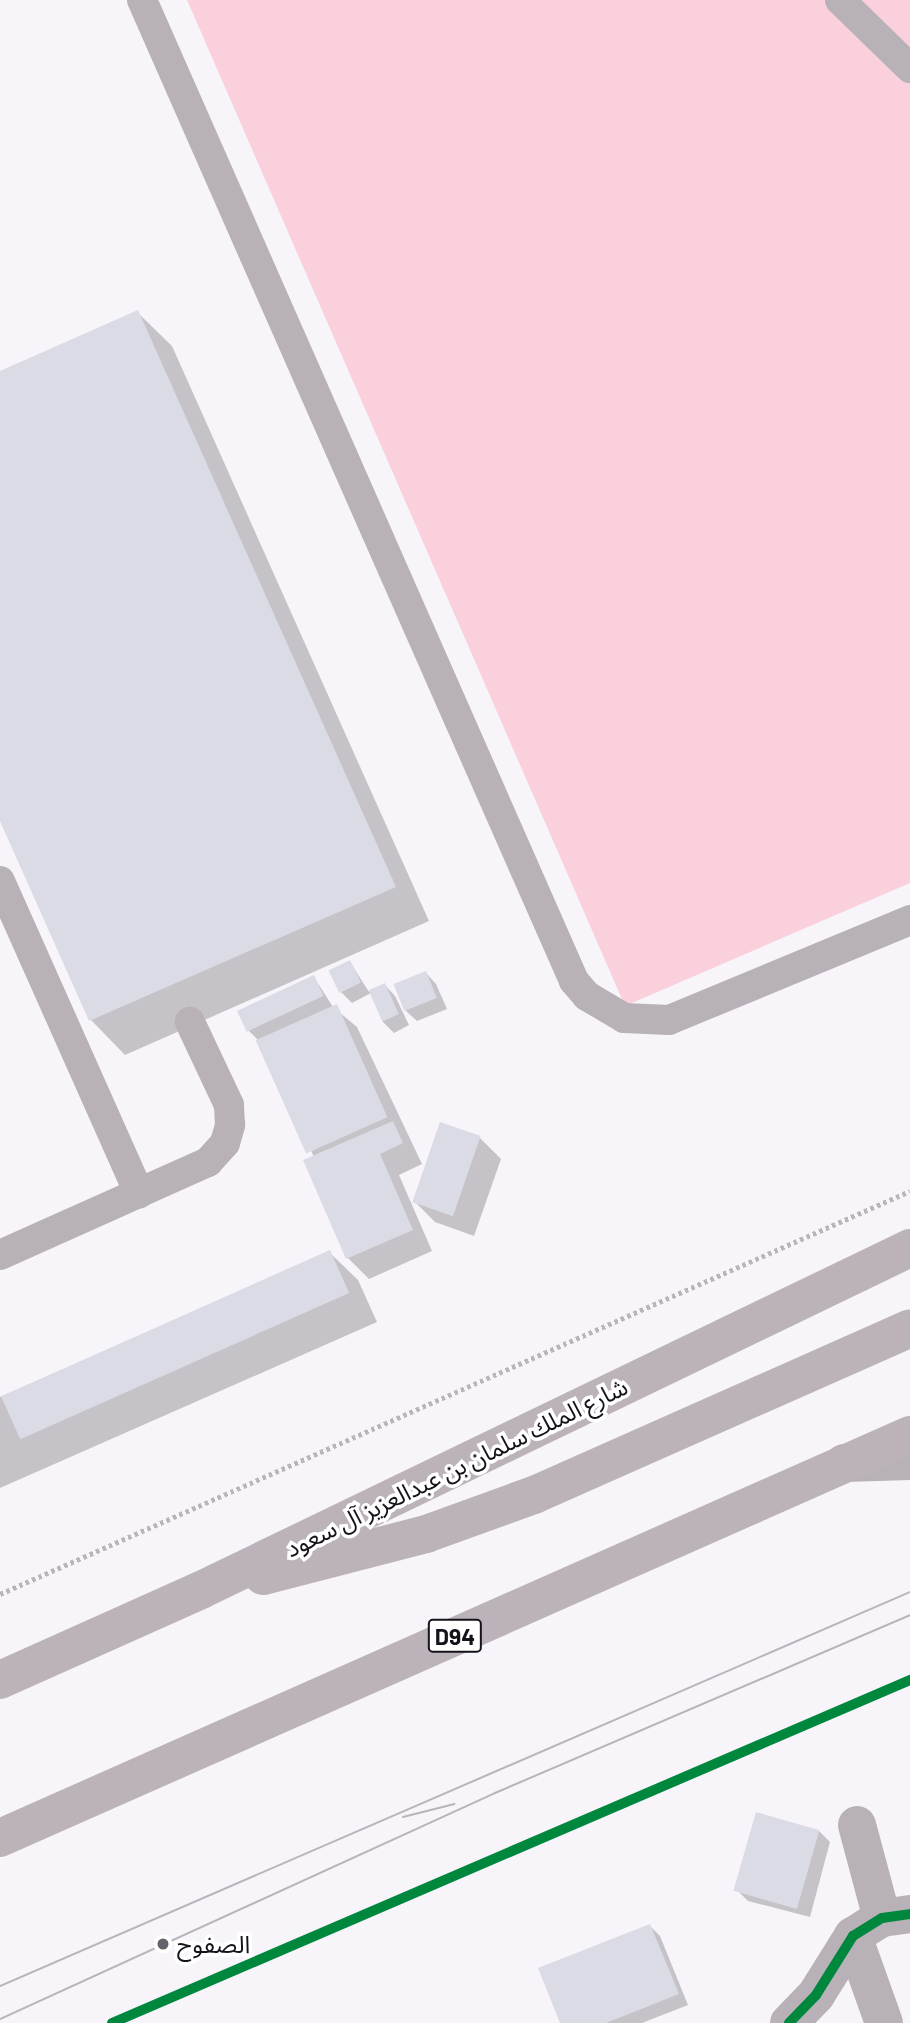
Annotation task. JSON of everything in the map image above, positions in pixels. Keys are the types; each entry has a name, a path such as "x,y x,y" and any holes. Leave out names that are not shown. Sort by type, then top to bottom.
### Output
{"main road":[{"name":"شارع الملك سلمان بن عبدالعزيز آل سعود","path":"0,1680 201,1590 910,1248"},
{"path":"201,1590 426,1534 534,1495 910,1328"},
{"name":"D94","path":"0,1838 910,1435"}],"street":[{"path":"844,1463 910,1461"},
{"path":"856,1825 882,1923 884,2023"},
{"path":"789,2023 882,1923"}],"lane":[{"path":"142,0 574,981 587,996 624,1018 669,1020 910,920"},
{"path":"840,0 910,68"},
{"path":"0,881 139,1193"},
{"path":"0,1255 208,1162 225,1143 229,1105 190,1022"}],"path":[{"path":"0,1594 910,1191"}],"shaded area":[{"path":"187,0 910,0 910,883 625,1006"}],"building":[{"path":"138,310 396,887 89,1021 0,821 0,371"},
{"path":"350,960 361,982 339,993 328,971"},
{"path":"426,971 437,998 404,1011 394,984"},
{"path":"314,975 324,996 247,1032 237,1011"},
{"path":"385,983 399,1014 382,1021 369,990"},
{"path":"337,1004 387,1117 306,1153 256,1040"},
{"path":"393,1121 403,1143 380,1154 413,1230 346,1259 303,1160"},
{"path":"440,1122 481,1136 453,1216 412,1202"},
{"path":"330,1250 349,1293 20,1439 1,1396"},
{"path":"756,1812 819,1830 797,1909 733,1891"},
{"path":"650,1924 679,1994 606,2023 560,2023 538,1968"}],"tram line":[{"path":"0,1986 910,1592"},
{"path":"0,2019 495,1793 910,1615"},
{"path":"403,1817 454,1804"}],"cycle path":[{"path":"112,2023 910,1680"},
{"path":"789,2023 816,1995 853,1936 882,1918 910,1914"}],"place":[{"name":"الصفوح","path":"163,1944"}]}
